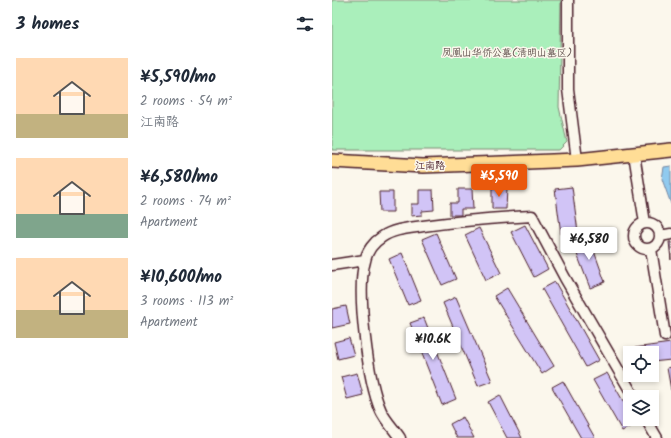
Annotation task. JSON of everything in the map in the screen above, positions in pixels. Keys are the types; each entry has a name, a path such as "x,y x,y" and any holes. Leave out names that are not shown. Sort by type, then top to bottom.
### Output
{"main road":[{"name":"江南路","path":"332,161 424,166 577,160 671,150"}],"street":[{"path":"568,0 568,89 577,160"},
{"path":"634,154 645,223"},
{"path":"400,438 381,412 368,368 362,285 365,260 376,240 392,232 448,222 532,216 565,278 630,390"},
{"path":"645,223 653,225 659,232 660,236 658,244 651,249 642,248 635,242 634,232 645,223"},
{"path":"660,236 671,234"},
{"path":"651,249 665,336"},
{"path":"332,265 365,260"},
{"path":"650,426 657,438"}],"green space":[{"name":"凤凰山华侨公墓(清明山墓区)","path":"332,0 561,0 559,107 567,142 559,150 332,150"}],"water":[{"path":"671,166 671,204 662,179 664,167"}],"building":[{"path":"572,187 578,232 561,234 555,189"},
{"path":"492,188 507,188 506,209 492,209"},
{"path":"458,189 472,189 473,209 461,209 461,215 450,215 450,203 458,203"},
{"path":"419,190 433,190 434,210 422,211 422,215 411,216 411,204 419,204"},
{"path":"379,192 393,192 393,212 380,212"},
{"path":"525,225 548,269 534,277 511,232"},
{"path":"479,228 501,273 486,280 465,235"},
{"path":"436,233 456,279 442,285 422,239"},
{"path":"588,234 605,282 590,288 572,241"},
{"path":"669,242 671,242 671,260"},
{"path":"402,253 421,300 408,305 389,259"},
{"path":"555,282 599,360 586,367 542,289"},
{"path":"507,288 554,366 542,374 494,296"},
{"path":"456,297 492,381 478,386 443,303"},
{"path":"346,306 350,324 332,328 332,309"},
{"path":"424,318 456,399 442,405 410,323"},
{"path":"349,338 354,355 338,359 334,342"},
{"path":"671,343 671,360 659,361 659,346 649,346"},
{"path":"671,367 671,390 667,368"},
{"path":"357,373 363,395 347,399 341,377"},
{"path":"607,373 623,401 623,426 632,426 622,431 593,380"},
{"path":"563,381 595,438 581,438 552,387"},
{"path":"500,395 522,438 507,438 488,402"},
{"path":"463,417 474,438 457,438 450,424"}]}
